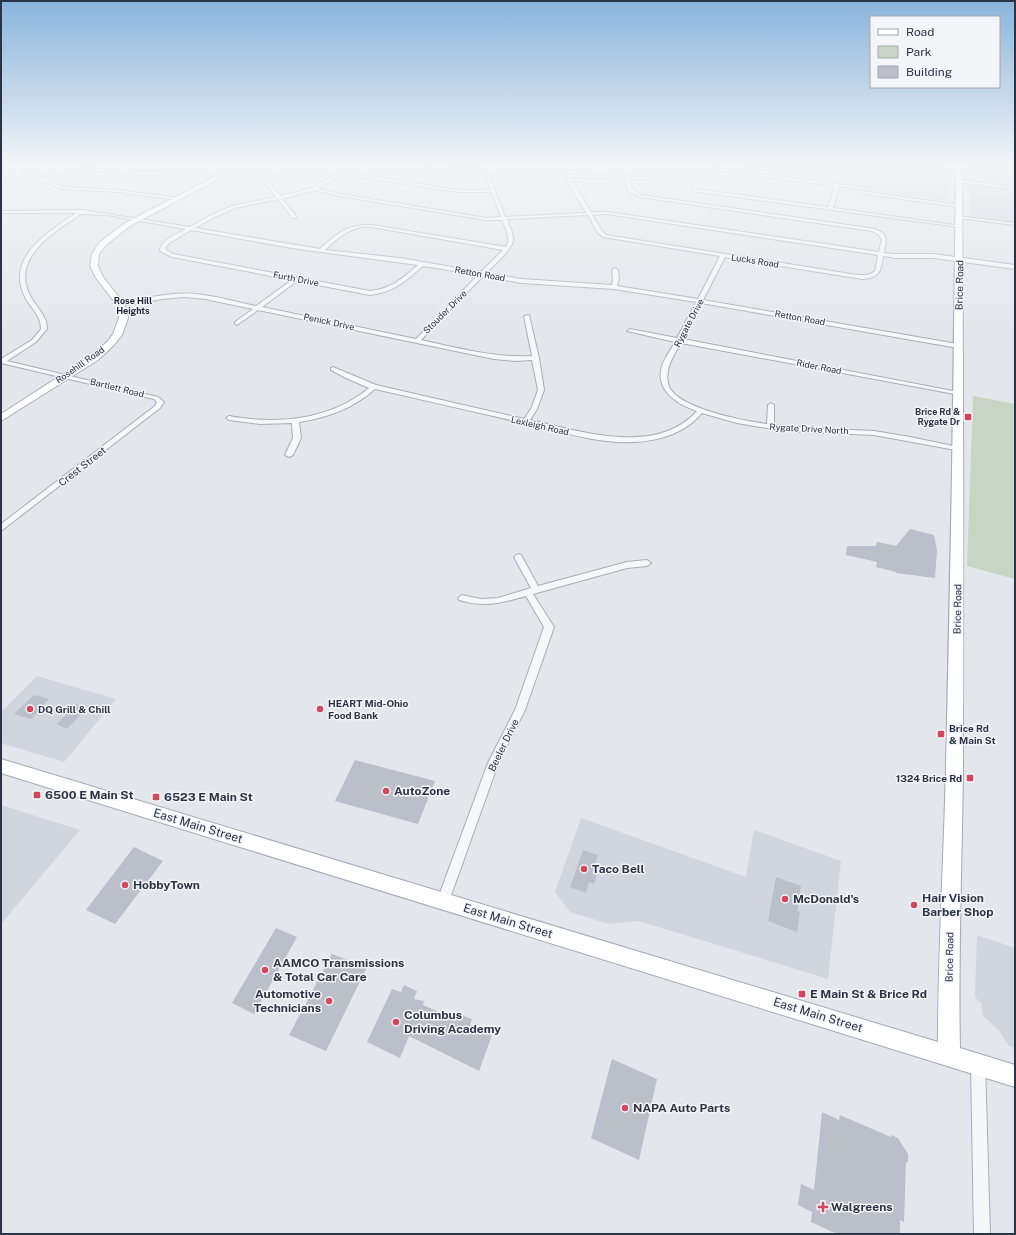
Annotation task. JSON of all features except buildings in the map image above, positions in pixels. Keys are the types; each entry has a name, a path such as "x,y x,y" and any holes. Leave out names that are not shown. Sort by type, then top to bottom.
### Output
{"main road":[{"name":"Brice Road","path":"949,1055 948,976 954,810 958,529 959,221"},
{"name":"East Main Street","path":"1,766 1015,1076"}],"street":[{"path":"1,361 34,341 44,329 42,320 26,295 22,284 21,275 28,255 34,248 53,231 69,221"},
{"path":"122,305 98,276 94,260 100,247 106,240 135,221"},
{"name":"Retton Road","path":"147,221 321,251 386,258 525,282 614,287 958,346"},
{"path":"191,229 206,221"},
{"path":"321,251 344,230 361,226 372,226 508,249 512,240 505,221"},
{"name":"Lucks Road","path":"593,221 600,232 610,238 851,276 872,276 877,272 881,254"},
{"path":"658,221 903,257 933,256 1015,267"},
{"path":"809,221 873,230 883,237 881,254"},
{"path":"998,221 1015,224"},
{"name":"Furth Drive","path":"191,229 166,243 162,247 162,250 172,255 364,292 383,292 398,285 422,264"},
{"name":"Stouder Drive","path":"417,340 508,249"},
{"name":"Rygate Drive","path":"667,391 662,380 662,375 723,256"},
{"path":"614,287 616,278 615,270"},
{"path":"237,323 296,279"},
{"name":"Penick Drive","path":"122,305 157,297 182,295 206,296 500,358 536,358"},
{"name":"Rosehill Road","path":"1,418 98,354 115,338 123,320 122,305"},
{"path":"525,422 534,409 541,390 527,316"},
{"name":"Rider Road","path":"630,331 958,394"},
{"name":"Bartlett Road","path":"1,361 156,398 161,402"},
{"name":"Lexleigh Road","path":"333,369 348,377 374,387 606,440 633,440 654,437 672,432 688,424 701,411"},
{"path":"229,418 260,422 295,421 319,416 342,408 360,398 374,387"},
{"name":"Rygate Drive North","path":"667,391 681,402 701,411 730,420 796,430 874,433 958,449"},
{"name":"Crest Street","path":"1,528 158,407 161,402"},
{"path":"770,426 771,406"},
{"path":"289,455 297,438 295,421"},
{"name":"Beeler Drive","path":"443,901 493,763 520,710 549,627 518,557"},
{"path":"462,598 489,602 627,565 647,563"},
{"path":"978,1064 982,1234"}],"shaded area":[{"path":"37,676 116,699 64,762 1,743 1,712"},
{"path":"1,805 80,830 1,924"},
{"path":"581,818 746,877 754,830 841,861 828,979 639,921 609,924 570,912 555,892"},
{"path":"977,935 1015,948 1015,1048 1009,1046 998,1029 983,1016 981,1003 975,997"}],"green space":[{"path":"973,396 1015,404 1015,579 967,566"}],"place":[{"name":"Brice Rd & Rygate Dr","path":"968,417"},
{"name":"DQ Grill & Chill","path":"30,709"},
{"name":"HEART Mid-Ohio Food Bank","path":"320,709"},
{"name":"Brice Rd & Main St","path":"941,734"},
{"name":"1324 Brice Rd","path":"970,778"},
{"name":"AutoZone","path":"386,791"},
{"name":"6500 E Main St","path":"37,795"},
{"name":"6523 E Main St","path":"156,797"},
{"name":"Taco Bell","path":"584,869"},
{"name":"HobbyTown","path":"125,885"},
{"name":"McDonald's","path":"785,899"},
{"name":"Hair Vision Barber Shop","path":"914,905"},
{"name":"AAMCO Transmissions & Total Car Care","path":"265,970"},
{"name":"E Main St & Brice Rd","path":"802,994"},
{"name":"Automotive Technicians","path":"329,1001"},
{"name":"Columbus Driving Academy","path":"396,1022"},
{"name":"NAPA Auto Parts","path":"625,1108"},
{"name":"Walgreens","path":"823,1207"}],"district":[{"name":"Rose Hill Heights","path":"133,306"}]}
